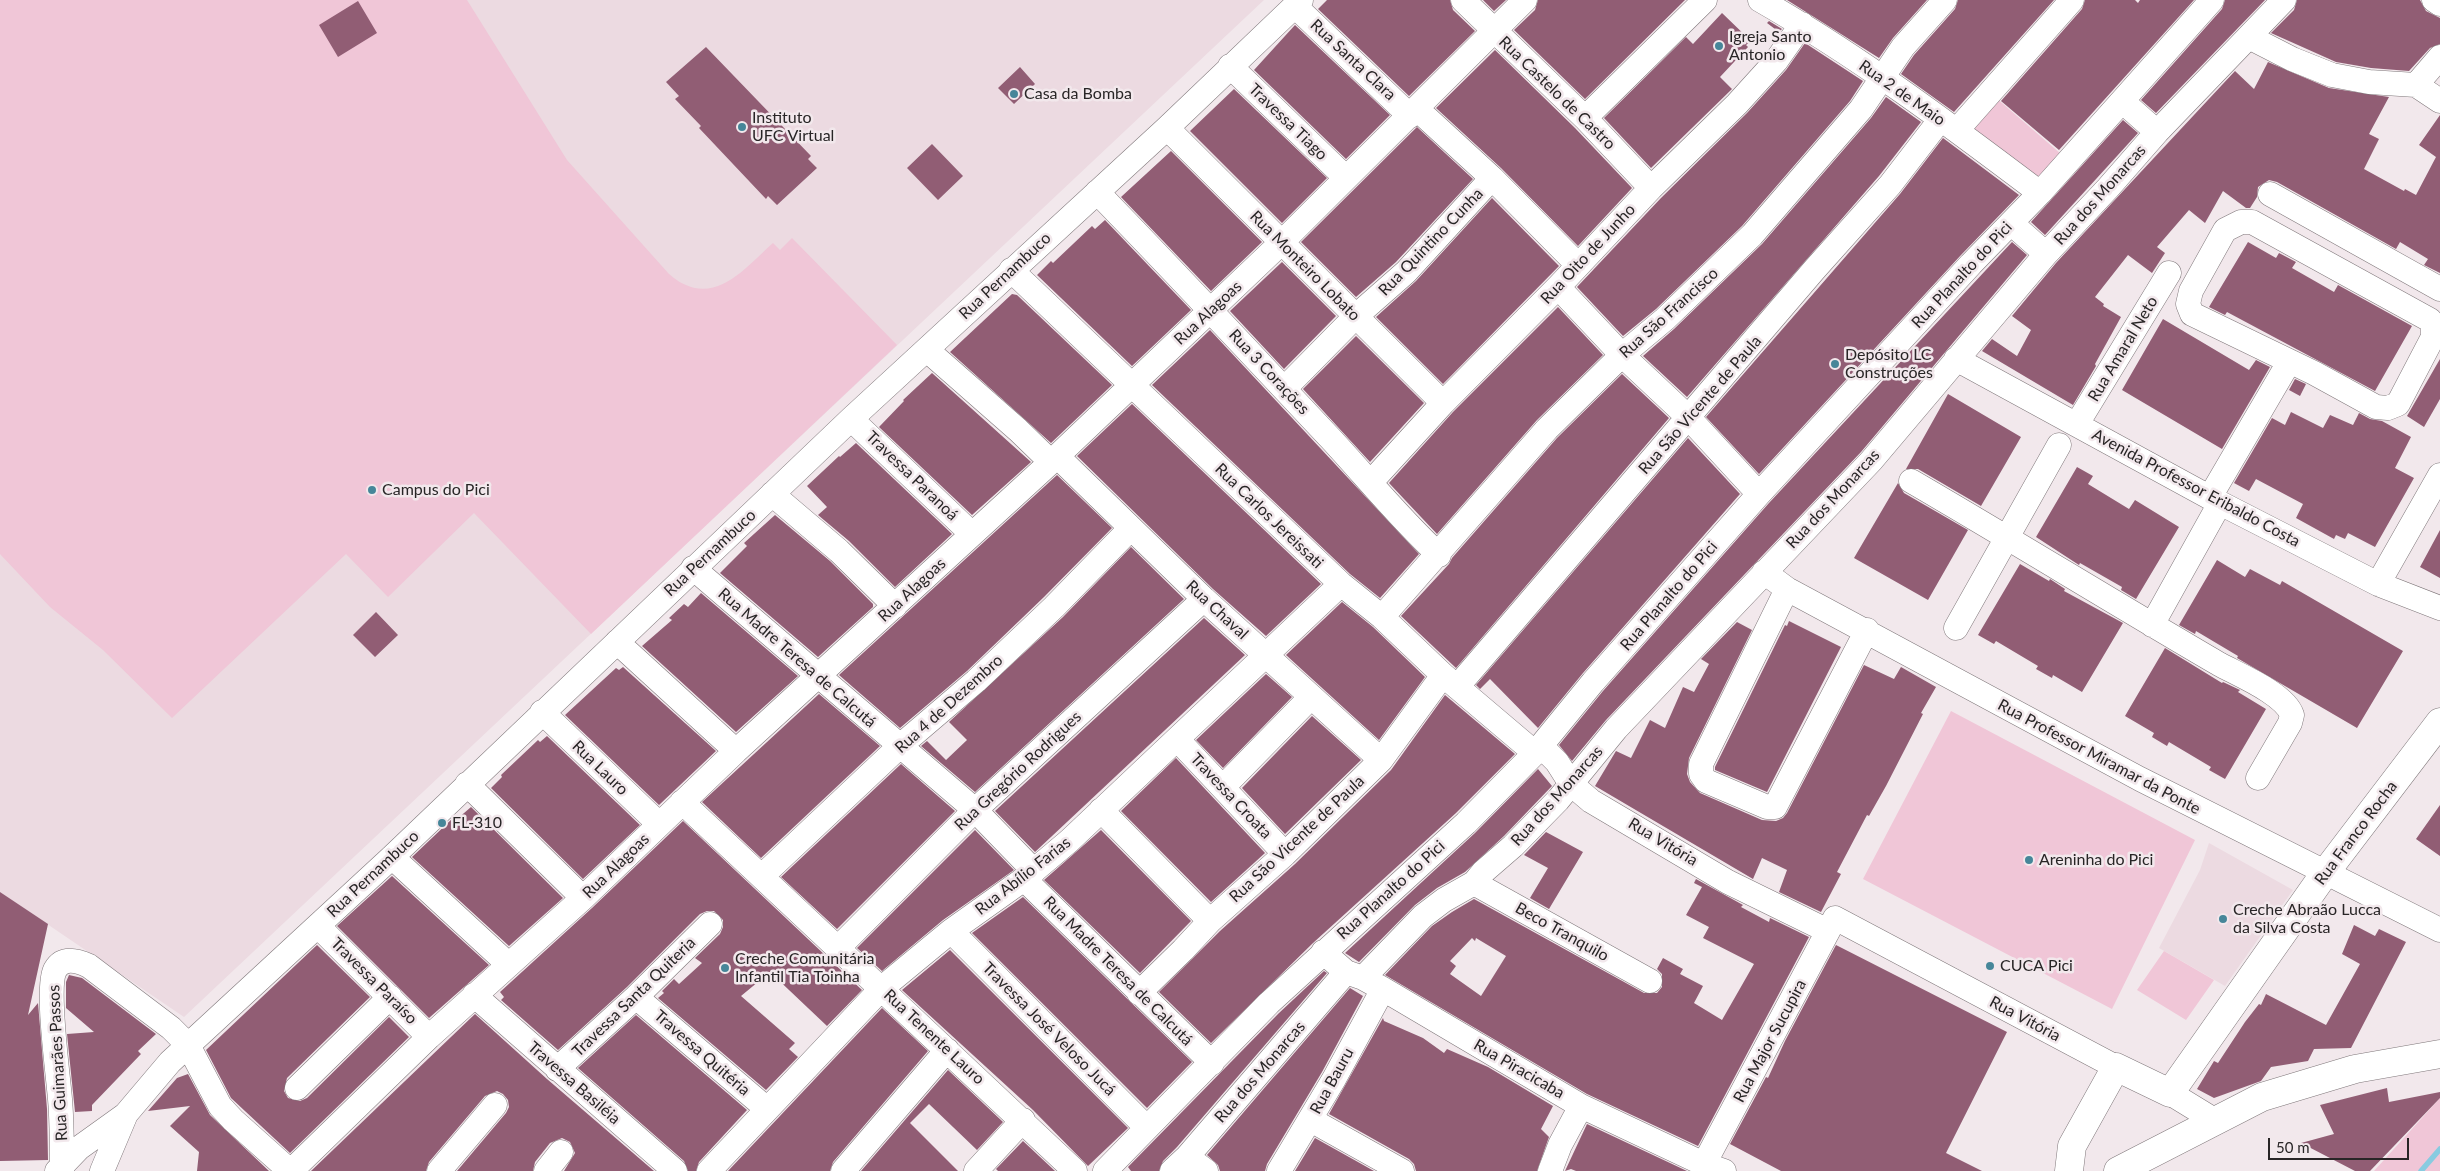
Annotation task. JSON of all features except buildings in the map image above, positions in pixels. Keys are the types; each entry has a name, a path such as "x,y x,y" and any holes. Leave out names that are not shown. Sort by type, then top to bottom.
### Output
{"main road":[{"name":"Rua Franco Rocha","path":"2170,1093 2325,873 2440,722"},
{"path":"2118,1171 2214,1120 2262,1098 2355,1069 2440,1054"},
{"name":"Rua Vitória","path":"2116,1067 2170,1093"},
{"path":"2069,1171 2072,1146 2116,1067"}],"street":[{"name":"Rua Castelo de Castro","path":"1463,0 1585,118 1651,188"},
{"name":"Rua Alagoas","path":"291,1171 429,1037 583,898 736,751 1132,385 1281,243 1345,177 1414,112 1525,0"},
{"path":"1585,118 1705,0"},
{"name":"Rua 2 de Maio","path":"1760,0 1802,24 1881,78 2040,193"},
{"name":"Rua São Francisco","path":"1382,617 1547,429 1622,355 1672,313 1752,235 1861,109 1904,47 1945,0"},
{"name":"Rua São Vicente de Paula","path":"1139,992 1210,921 1285,854 1381,760 1688,417 1890,185 2072,0"},
{"name":"Rua Planalto do Pici","path":"1105,1171 1212,1063 1268,1003 1466,823 1538,749 1593,682 1759,494 2040,193 2212,0"},
{"name":"Rua dos Monarcas","path":"1180,1164 1364,980 1424,916 1444,900 1474,883 1483,872 1513,846 1571,784 1616,729 1871,461 2046,254 2157,132 2284,0"},
{"path":"2434,0 2440,4"},
{"name":"Rua Pernambuco","path":"102,1171 126,1114 151,1082 188,1044 392,857 851,419 1167,128 1298,3"},
{"name":"Rua Santa Clara","path":"1298,3 1414,112 1492,178 1577,264"},
{"name":"Rua Oito de Junho","path":"1371,482 1443,403 1558,287 1577,264 1737,104 1776,61 1802,24"},
{"path":"2249,37 2292,59 2332,75 2369,82 2416,85 2440,101"},
{"path":"2416,85 2440,57"},
{"name":"Travessa Tiago","path":"1230,66 1345,177"},
{"path":"2122,101 2157,132"},
{"name":"Rua Monteiro Lobato","path":"1167,128 1443,403"},
{"name":"Rua Quintino Cunha","path":"1284,389 1356,316 1406,272 1492,178"},
{"name":"Rua 3 Corações","path":"1097,192 1211,310 1371,482 1412,530 1438,555"},
{"path":"2270,194 2440,289"},
{"path":"2252,222 2430,320 2433,325 2433,337 2394,407 2376,407 2314,373 2289,362 2197,318 2190,310 2188,304 2192,291 2225,230 2235,223 2252,222"},
{"path":"2011,223 2046,254"},
{"name":"Rua Carlos Jereissati","path":"1011,270 1341,584 1382,617 1450,681 1538,749"},
{"name":"Rua Amaral Neto","path":"2077,424 2168,273"},
{"path":"1558,287 1622,355 1688,417 1759,494"},
{"name":"Rua Chaval","path":"927,350 1132,528 1265,656 1381,760"},
{"name":"Avenida Professor Eribaldo Costa","path":"1956,359 2215,500 2378,584 2440,608"},
{"path":"2152,625 2205,530 2215,500 2289,362"},
{"name":"Travessa Paranoá","path":"851,419 972,534"},
{"path":"1956,628 2059,444"},
{"path":"2378,584 2440,475"},
{"path":"1911,481 2006,536 2152,625 2274,693 2290,707 2292,715 2286,733 2258,778"},
{"path":"772,494 839,551 895,606"},
{"name":"Rua 4 de Dezembro","path":"762,876 900,746 976,681 1054,607 1132,528"},
{"name":"Rua Madre Teresa de Calcutá","path":"693,568 975,810 1029,875 1139,992 1212,1063"},
{"name":"Rua Professor Miramar da Ponte","path":"1764,572 1787,589 1867,630 1950,678 2131,775 2440,930"},
{"name":"Rua Abílio Farias","path":"709,1171 882,988 951,931 1029,875 1101,810 1341,584"},
{"path":"1787,589 1700,764 1701,774 1706,781 1767,807 1774,807 1867,630"},
{"name":"Rua Gregório Rodrigues","path":"838,948 975,810 1204,599"},
{"path":"617,642 736,751"},
{"path":"1223,787 1311,697"},
{"name":"Rua Lauro","path":"542,712 659,824"},
{"name":"Travessa Croata","path":"1177,739 1285,854"},
{"name":"Rua Vitória","path":"1538,749 1556,762 1571,784 1591,801 1728,882 1831,925 2116,1067"},
{"path":"467,784 583,898"},
{"name":"Rua Tenente Lauro","path":"682,802 1023,1120 1075,1171"},
{"path":"1101,810 1210,921"},
{"path":"392,857 508,964"},
{"name":"Beco Tranquilo","path":"1474,883 1650,981"},
{"name":"Travessa Santa Quiteria","path":"557,1069 636,997 710,924"},
{"name":"Rua Major Sucupira","path":"1714,1168 1831,925"},
{"name":"Travessa Paraíso","path":"318,926 429,1037"},
{"name":"Travessa José Veloso Jucá","path":"951,931 1147,1128"},
{"name":"Rua Piracicaba","path":"1323,952 1364,980 1581,1106 1714,1168"},
{"name":"Rua Guimarães Passos","path":"60,1169 53,985 55,970 61,963 77,961 89,966 148,1009 188,1044"},
{"name":"Rua Bauru","path":"1278,1171 1311,1120 1364,980"},
{"name":"Travessa Basiléia","path":"474,995 674,1171"},
{"path":"297,1088 390,997"},
{"name":"Travessa Quitéria","path":"636,997 767,1109"},
{"path":"188,1044 220,1106 233,1120 291,1171"},
{"path":"843,1171 947,1050"},
{"name":"Rua Vitória","path":"2170,1093 2214,1120"},
{"path":"439,1171 495,1105"},
{"path":"1550,1171 1560,1145 1581,1106"},
{"name":"Rua Pernambuco","path":"60,1169 79,1148 126,1114"},
{"path":"976,1171 1023,1120"},
{"path":"1311,1120 1402,1171"},
{"path":"546,1171 562,1152"},
{"path":"1180,1164 1206,1171"}],"shaded area":[{"name":"Campus do Pici","path":"0,0 1264,0 184,1017 0,892"},
{"path":"0,0 467,0 567,160 669,274 686,285 699,289 711,288 734,278 773,243 780,250 792,238 897,345 591,634 474,513 388,597 346,554 172,718 103,650 50,607 0,554"},
{"path":"1995,97 2061,154 2041,177 2034,179 1971,127"},
{"name":"Areninha do Pici","path":"1951,711 2195,840 2112,1009 1863,879"},
{"name":"Creche Abraão Lucca da Silva Costa","path":"2209,843 2293,890 2225,986 2159,948 2200,870"},
{"path":"2164,951 2214,980 2186,1020 2137,990"},
{"path":"2440,1098 2440,1171 2374,1171"}],"waterway":[{"path":"2421,1171 2440,1149"}],"place":[{"name":"Igreja Santo Antonio","path":"1719,46"},
{"name":"Casa da Bomba","path":"1014,94"},
{"name":"Instituto UFC Virtual","path":"742,127"},
{"name":"Depósito LC Construções","path":"1835,364"},
{"name":"Campus do Pici","path":"372,490"},
{"name":"FL-310","path":"442,823"},
{"name":"Areninha do Pici","path":"2029,860"},
{"name":"Creche Abraão Lucca da Silva Costa","path":"2223,919"},
{"name":"CUCA Pici","path":"1990,966"},
{"name":"Creche Comunitária Infantil Tia Toinha","path":"725,968"}]}
